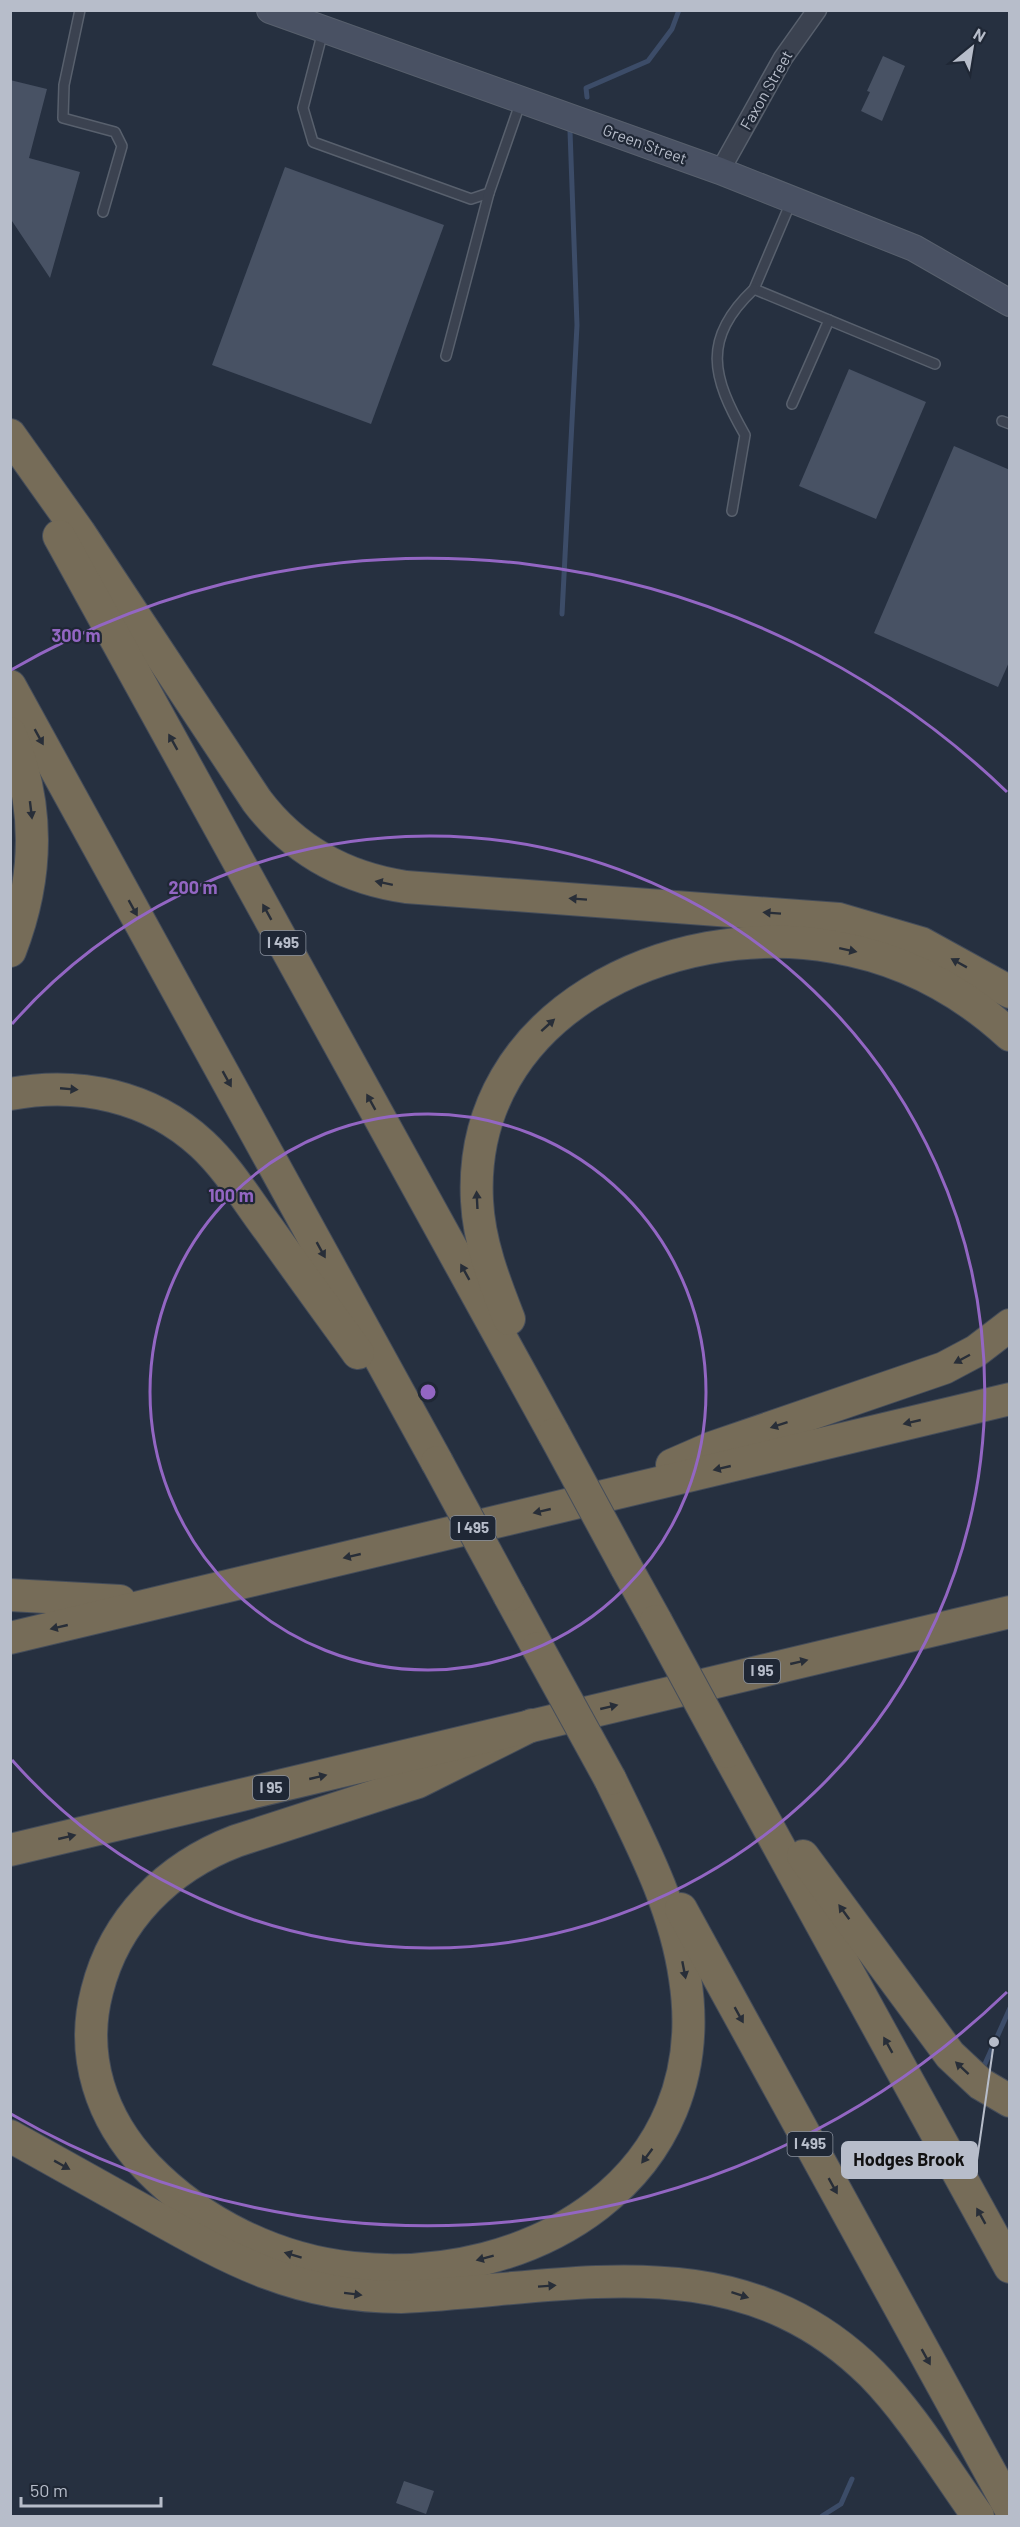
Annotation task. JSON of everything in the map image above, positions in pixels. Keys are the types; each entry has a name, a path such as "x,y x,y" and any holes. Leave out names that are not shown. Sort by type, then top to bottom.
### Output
{"highway":[{"path":"10,435 79,532 257,801 285,833 319,858 365,879 406,887 839,919 921,944 1010,992"},
{"name":"I 495","path":"10,453 73,561 1010,2267"},
{"name":"I 495","path":"10,686 1010,2508"},
{"path":"10,733 28,791 33,839 29,889 10,951"},
{"path":"554,1434 490,1268 477,1202 481,1146 493,1102 515,1061 551,1022 577,1002 611,982 662,960 722,945 783,942 833,946 897,964 953,992 1010,1035"},
{"path":"10,1094 57,1088 108,1094 160,1114 202,1144 227,1172 436,1462"},
{"path":"598,1497 711,1448 944,1368 976,1351 1010,1325"},
{"path":"10,1638 1010,1399"},
{"path":"10,1595 157,1603"},
{"name":"I 95","path":"10,1850 1004,1615"},
{"path":"532,1725 418,1782 236,1841 210,1852 165,1881 132,1917 104,1969 93,2005 91,2042 96,2079 108,2115 128,2145 163,2182 193,2206 251,2240 309,2260 355,2268 419,2269 474,2261 532,2242 580,2217 625,2182 655,2145 675,2104 685,2068 688,2011 683,1968 664,1900 610,1779"},
{"path":"727,1752 941,2044 971,2076 1010,2102"},
{"path":"10,2136 222,2254 264,2273 306,2286 361,2295 401,2297 647,2280 705,2286 758,2301 822,2334 872,2374 903,2410 978,2517"}],"main road":[{"name":"Green Street","path":"270,10 720,171 914,248 1010,303"}],"street":[{"name":"Faxon Street","path":"720,171 783,58 817,10"}],"lane":[{"path":"80,10 64,85 63,118 115,132 122,146 103,212"},
{"path":"324,29 303,108 313,142 471,199 489,193"},
{"path":"446,356 489,193 521,99"},
{"path":"732,511 745,435 728,404 717,375 718,347 734,309 754,289 792,200"},
{"path":"754,289 935,364"},
{"path":"792,404 829,320"}],"building":[{"path":"883,56 905,66 882,121 861,111 870,92 867,91"},
{"path":"10,80 47,89 29,158 80,172 50,278 10,218"},
{"path":"285,167 444,225 371,424 212,365"},
{"path":"849,369 926,402 876,519 799,486"},
{"path":"954,446 1010,470 1010,660 998,687 874,633"},
{"path":"404,2481 434,2491 426,2514 396,2503"}],"waterway":[{"path":"587,97 586,88 648,61 672,29 679,10"},
{"path":"562,614 577,325 570,131"},
{"path":"984,2066 1010,2008"},
{"path":"822,2516 841,2504 852,2479"}],"place":[{"name":"Hodges Brook","path":"994,2042"}]}
